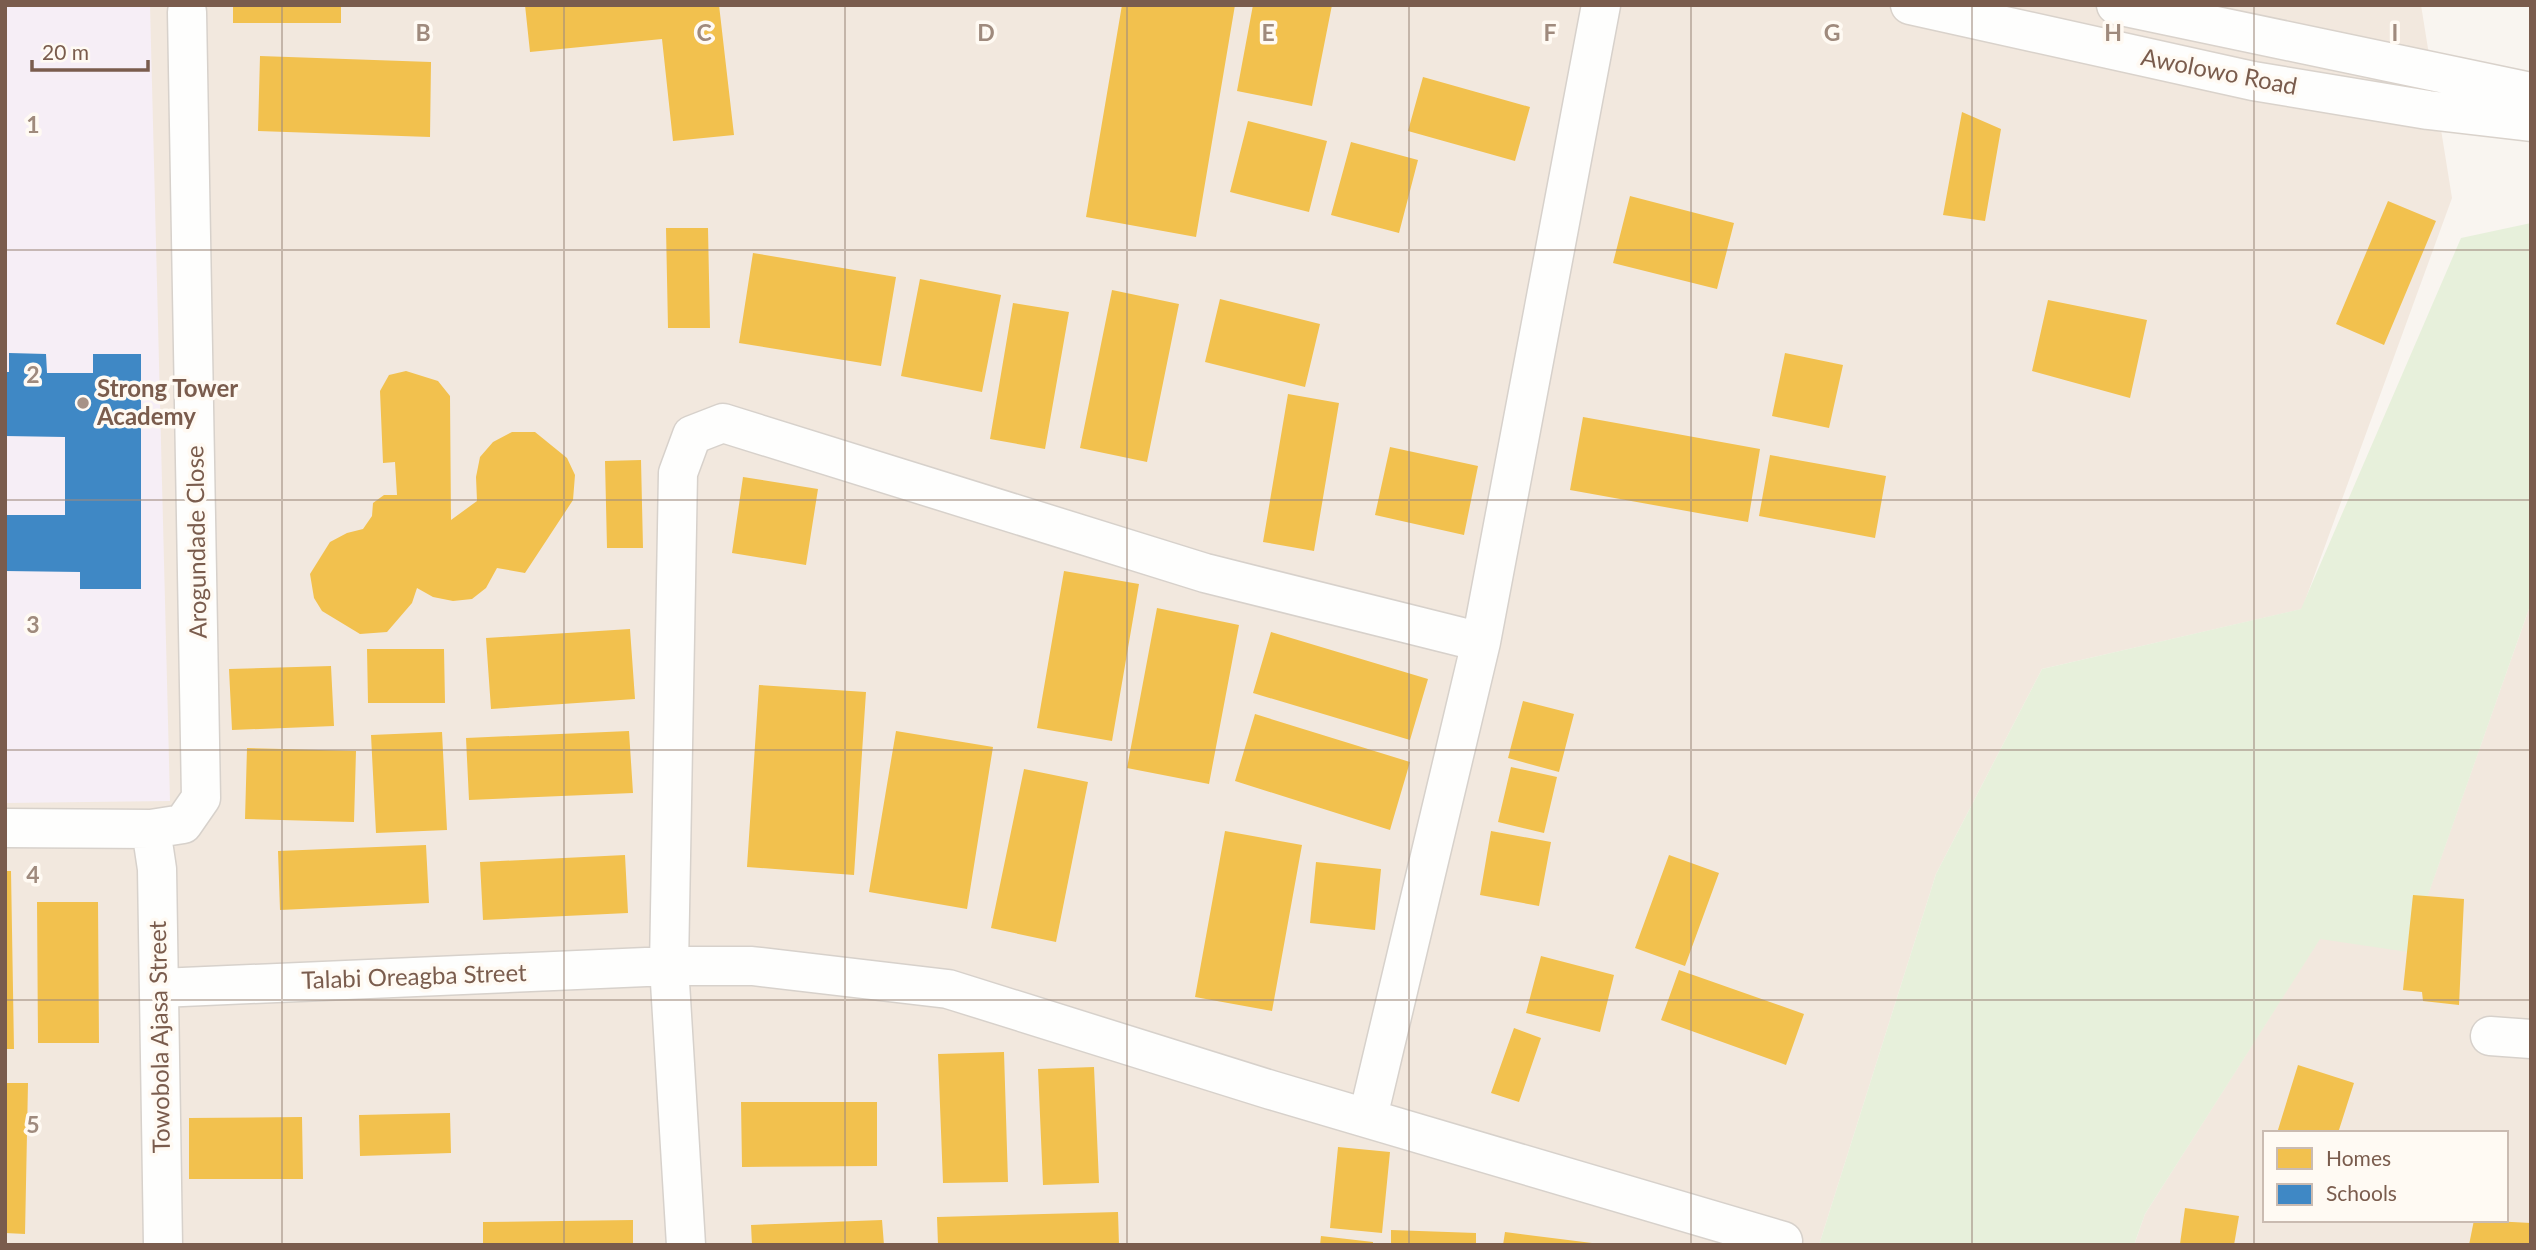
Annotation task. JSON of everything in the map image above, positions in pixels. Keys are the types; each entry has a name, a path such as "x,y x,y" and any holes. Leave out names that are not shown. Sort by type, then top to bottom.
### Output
{"street":[{"path":"1368,1117 1481,642 1601,5"},
{"name":"Awolowo Road","path":"1910,5 2253,81 2428,110 2531,122"},
{"name":"Awolowo Road","path":"2116,5 2531,92"},
{"name":"Arogundade Close","path":"5,828 116,827 151,830 183,824 201,798 187,12"},
{"path":"686,1245 669,966 678,473 692,435 723,423 1205,573 1481,642"},
{"name":"Towobola Ajasa Street","path":"151,830 157,869 163,1245"},
{"name":"Talabi Oreagba Street","path":"160,988 669,966 752,966 948,989 1271,1090 1783,1241"},
{"path":"2490,1036 2531,1039"}],"shaded area":[{"path":"5,5 2421,5 2452,198 2302,609 2042,669 1936,874 1819,1245 5,1245"},
{"name":"Strong Tower Academy","path":"5,5 150,5 170,801 5,803"},
{"path":"2531,603 2531,1245 2134,1245 2145,1214 2320,938 2408,951"}],"green space":[{"path":"2531,223 2531,603 2408,952 2320,939 2145,1214 2134,1245 1819,1245 1936,874 2042,669 2301,609 2461,238"}],"building: Homes":[{"path":"233,5 341,5 341,23 233,23"},
{"path":"525,5 719,5 734,135 673,141 662,39 530,52"},
{"path":"1122,5 1235,5 1196,237 1086,217"},
{"path":"1253,5 1332,5 1312,106 1237,91"},
{"path":"260,56 431,62 430,137 258,131"},
{"path":"1423,77 1530,107 1515,161 1408,131"},
{"path":"1962,112 2001,129 1985,221 1943,215"},
{"path":"1248,121 1327,141 1309,212 1230,192"},
{"path":"1351,142 1418,160 1399,233 1331,215"},
{"path":"1630,196 1734,223 1717,289 1613,263"},
{"path":"2388,201 2436,221 2384,345 2336,324"},
{"path":"666,228 708,228 710,328 668,328"},
{"path":"753,253 896,277 881,366 739,343"},
{"path":"920,279 1001,295 982,392 901,376"},
{"path":"1112,290 1179,304 1147,462 1080,448"},
{"path":"1220,299 1320,324 1305,387 1205,362"},
{"path":"2048,300 2147,320 2130,398 2032,371"},
{"path":"1013,303 1069,312 1045,449 990,439"},
{"path":"1785,353 1843,365 1829,428 1772,416"},
{"path":"406,371 438,381 450,396 451,520 477,501 476,477 480,457 493,442 512,432 535,432 567,458 575,475 573,500 525,573 497,568 486,588 472,599 453,601 433,597 417,588 412,603 387,632 360,634 322,611 314,598 310,574 330,542 347,533 363,529 372,516 373,503 384,495 397,495 395,462 383,463 380,391 389,375"},
{"path":"1288,394 1339,403 1314,551 1263,542"},
{"path":"1583,417 1760,449 1748,522 1570,490"},
{"path":"1390,447 1478,466 1464,535 1375,515"},
{"path":"1770,455 1886,476 1875,538 1759,516"},
{"path":"641,460 643,548 607,548 605,461"},
{"path":"743,477 818,489 806,565 732,553"},
{"path":"1064,571 1139,584 1112,741 1037,728"},
{"path":"1157,608 1239,625 1209,784 1127,768"},
{"path":"630,629 635,699 491,709 486,638"},
{"path":"1271,632 1428,679 1410,740 1253,693"},
{"path":"367,649 444,649 445,703 368,703"},
{"path":"331,666 334,726 232,730 229,669"},
{"path":"759,685 866,692 854,875 747,867"},
{"path":"1523,701 1574,714 1559,772 1508,758"},
{"path":"1255,714 1410,762 1390,830 1235,781"},
{"path":"629,731 633,793 469,800 466,738"},
{"path":"896,731 993,747 967,909 869,892"},
{"path":"442,732 447,830 376,833 371,735"},
{"path":"247,748 356,751 354,822 245,819"},
{"path":"1511,767 1557,777 1544,833 1498,822"},
{"path":"1024,769 1088,782 1056,942 991,928"},
{"path":"1225,831 1302,845 1272,1011 1195,997"},
{"path":"1491,831 1551,842 1539,906 1480,895"},
{"path":"426,845 429,903 280,910 278,851"},
{"path":"625,855 628,913 483,920 480,862"},
{"path":"1669,855 1719,873 1685,966 1635,948"},
{"path":"1316,862 1381,869 1375,930 1310,923"},
{"path":"5,871 11,871 14,1049 5,1049"},
{"path":"2413,895 2464,899 2459,1005 2423,1001 2422,992 2403,990"},
{"path":"37,902 98,902 99,1043 38,1043"},
{"path":"1541,956 1614,975 1600,1032 1526,1013"},
{"path":"1679,970 1804,1014 1786,1065 1661,1020"},
{"path":"1514,1028 1541,1038 1519,1102 1491,1093"},
{"path":"1004,1052 1008,1182 943,1183 938,1054"},
{"path":"2298,1065 2354,1083 2339,1131 2278,1131"},
{"path":"1094,1067 1099,1183 1043,1185 1038,1069"},
{"path":"5,1083 28,1083 25,1234 5,1233"},
{"path":"741,1102 877,1102 877,1166 742,1167"},
{"path":"450,1113 451,1153 360,1156 359,1115"},
{"path":"302,1117 303,1179 189,1179 189,1118"},
{"path":"1338,1147 1390,1152 1382,1233 1330,1228"},
{"path":"2185,1208 2239,1216 2234,1245 2180,1244"},
{"path":"1118,1212 1119,1245 938,1245 937,1217"},
{"path":"633,1220 633,1245 483,1245 483,1222"},
{"path":"882,1220 884,1245 752,1245 751,1225"},
{"path":"2474,1222 2531,1223 2531,1245 2469,1245"},
{"path":"1391,1230 1476,1233 1476,1245 1391,1245"},
{"path":"1505,1232 1592,1243 1503,1245"},
{"path":"1321,1236 1373,1242 1373,1245 1320,1245"}],"building: Schools":[{"path":"9,353 46,354 47,373 93,373 93,354 141,354 141,589 80,589 80,572 5,571 5,515 65,515 65,437 5,436 5,372 9,372"}],"place":[{"name":"Strong Tower Academy","path":"83,403"}]}
